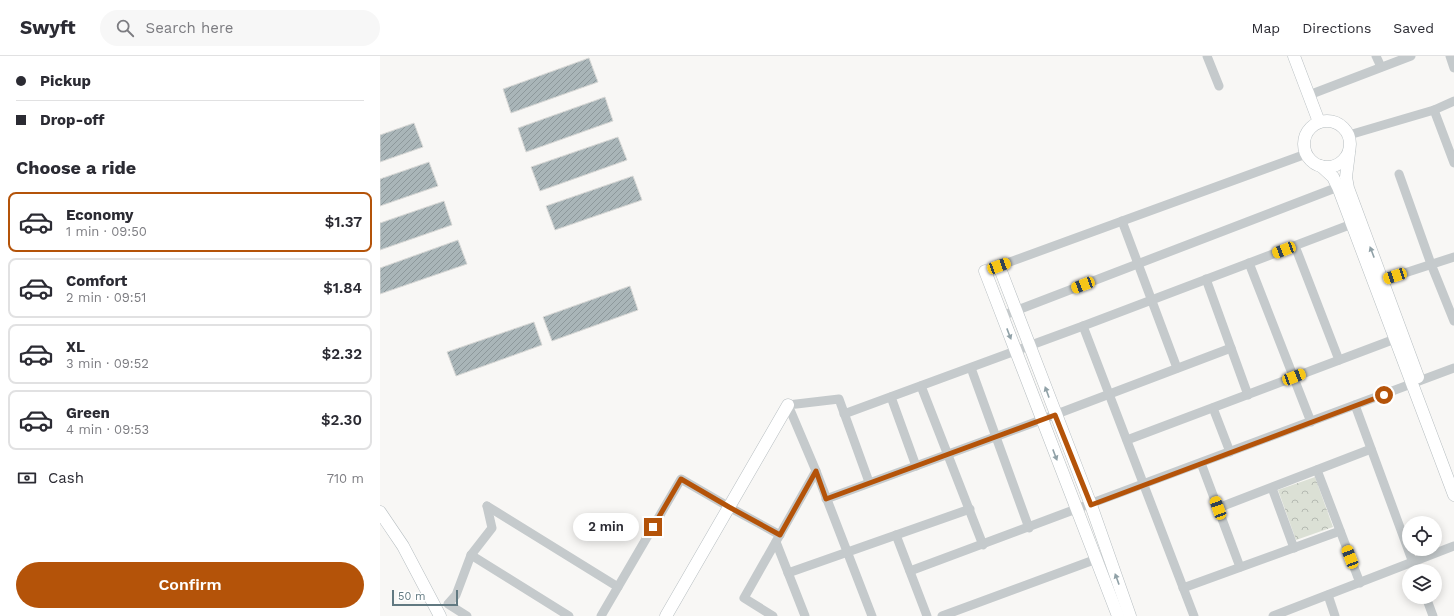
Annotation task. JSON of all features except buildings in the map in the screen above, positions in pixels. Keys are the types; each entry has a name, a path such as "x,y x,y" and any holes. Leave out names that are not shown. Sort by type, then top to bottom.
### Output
{"street":[{"path":"1207,56 1219,86"},
{"path":"1294,56 1319,122"},
{"path":"1376,56 1381,67"},
{"path":"1309,95 1410,56"},
{"path":"1450,56 1454,68"},
{"path":"1349,135 1434,110 1454,101"},
{"path":"1434,110 1454,162"},
{"path":"1454,472 1416,383 1395,339 1378,281 1348,188 1346,172 1351,142 1349,135 1344,127 1339,124 1328,120 1319,122 1313,125 1306,134 1304,145 1306,154 1311,160 1330,173 1338,187 1352,224 1378,281 1416,383 1454,495"},
{"path":"1320,166 1326,167 1337,165 1346,158 1349,153"},
{"path":"1118,616 985,271 1306,154"},
{"path":"1399,174 1431,264 1454,321"},
{"path":"1002,316 1338,187"},
{"path":"1122,221 1177,368"},
{"path":"844,414 1030,346 1352,224"},
{"path":"1295,246 1339,360"},
{"path":"1378,281 1454,257"},
{"path":"1249,263 1311,422"},
{"path":"999,266 1055,415 1091,505 1130,616"},
{"path":"1206,279 1248,395"},
{"path":"1083,326 1194,616"},
{"path":"1127,440 1395,339"},
{"path":"826,499 1042,420 1230,348"},
{"path":"971,368 1029,528"},
{"path":"910,572 1454,368"},
{"path":"921,386 983,544"},
{"path":"891,396 916,466"},
{"path":"788,405 839,399 869,482"},
{"path":"788,405 816,471 872,616"},
{"path":"666,616 788,405"},
{"path":"1355,405 1414,564"},
{"path":"1213,408 1230,452"},
{"path":"1218,508 1371,449"},
{"path":"1201,463 1240,568"},
{"path":"1317,470 1360,583"},
{"path":"773,616 744,598 816,471"},
{"path":"601,616 681,479 729,507 778,539 788,573 805,616"},
{"path":"1272,488 1294,548"},
{"path":"467,616 448,604 456,595 472,556 492,528 487,506 618,587"},
{"path":"788,573 970,508"},
{"path":"380,512 403,546 440,616"},
{"path":"1184,588 1340,530"},
{"path":"896,535 927,616"},
{"path":"1421,564 1454,546"},
{"path":"942,616 1109,555"},
{"path":"472,556 569,616"},
{"path":"1273,616 1360,583 1402,571"},
{"path":"1328,595 1335,616"},
{"path":"1429,604 1433,616"}],"green space":[{"path":"1315,477 1333,527 1296,540 1278,490"}],"route":[{"path":"653,527 681,479 780,535 816,471 826,499 1055,415 1091,505 1384,395"}]}
